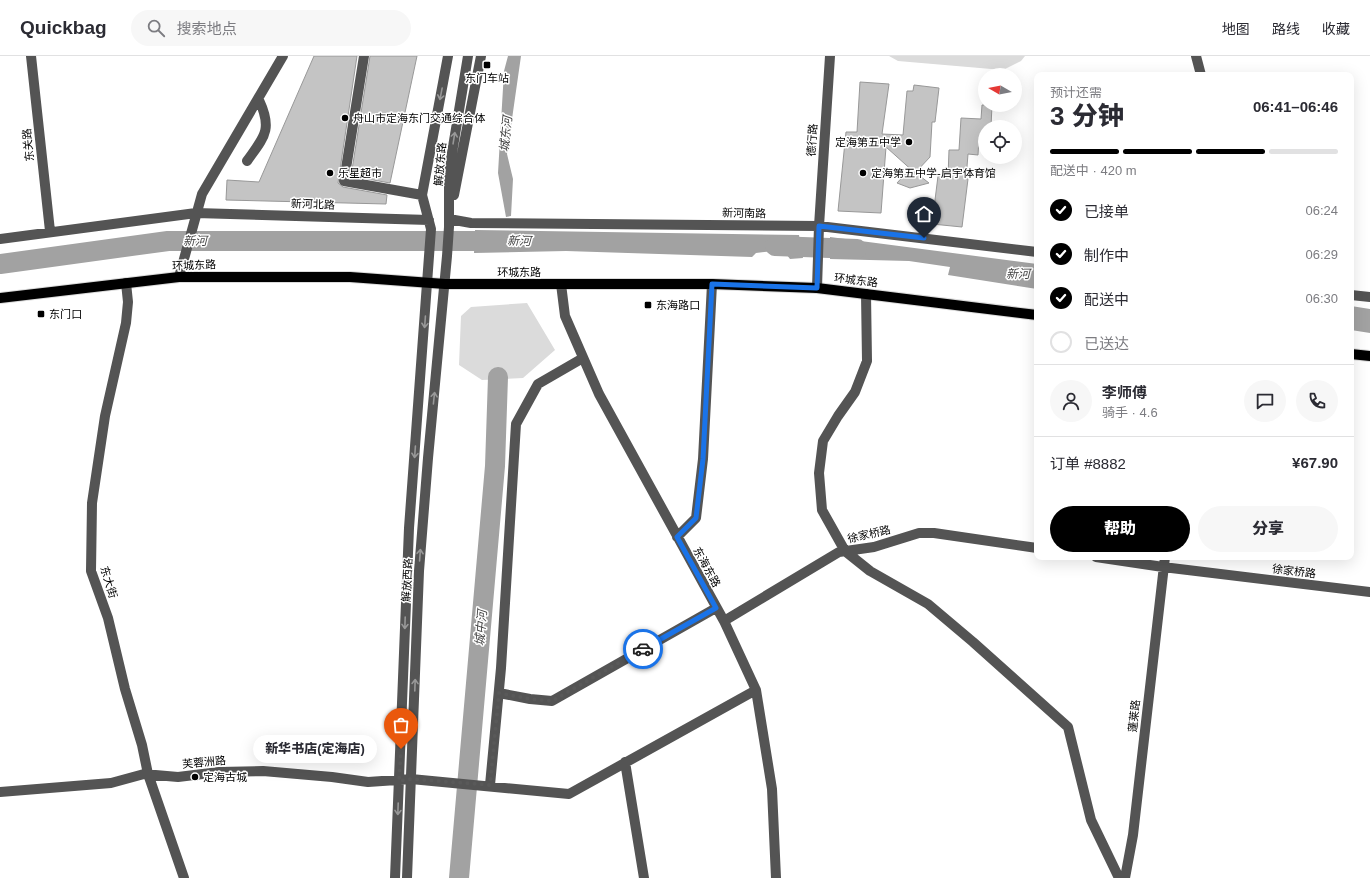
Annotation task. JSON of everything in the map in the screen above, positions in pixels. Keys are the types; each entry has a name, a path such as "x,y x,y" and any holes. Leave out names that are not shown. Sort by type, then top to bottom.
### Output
{"main road":[{"name":"环城东路","path":"0,298 179,277 350,277 445,284 712,284 817,288 1034,315"},
{"path":"1354,354 1370,356"}],"street":[{"name":"东关路","path":"31,56 50,231"},
{"path":"179,277 202,194 259,100 283,56"},
{"path":"364,56 344,181 422,195"},
{"path":"395,878 409,528 428,283 430,225 422,195 448,56"},
{"name":"解放东路","path":"449,223 449,171 468,56"},
{"path":"449,223 481,56"},
{"name":"德行路","path":"817,288 819,226 830,56"},
{"path":"1196,56 1201,72"},
{"path":"247,162 264,136 267,116 259,100"},
{"name":"新河北路","path":"0,239 50,231 196,213 430,225"},
{"name":"新河南路","path":"449,223 819,226 1034,252"},
{"name":"解放西路","path":"407,878 420,564 449,223"},
{"name":"东大街","path":"126,283 128,302 126,323 105,416 92,503 91,571 108,618 124,689 142,745 148,774 184,878"},
{"name":"东海东路","path":"561,284 564,316 599,394 724,622 756,690 772,789 776,878"},
{"path":"677,537 696,518 703,459 712,284"},
{"path":"866,294 866,361 855,392 823,441 819,473 822,510 845,551 870,571 928,604 1068,727 1091,820 1119,878"},
{"path":"1354,295 1370,297"},
{"path":"486,785 499,693 516,424 538,384 583,358"},
{"name":"徐家桥路","path":"724,622 839,552 874,547 919,533 934,533 1034,548"},
{"name":"徐家桥路","path":"1137,560 1164,562 1370,592"},
{"name":"蓬莱路","path":"1125,878 1133,835 1164,562"},
{"path":"499,693 530,699 552,701 716,608"},
{"name":"芙蓉洲路","path":"0,792 111,782 148,774 178,777 219,772 263,771 332,776 368,782 411,779 453,782 569,794 756,690"},
{"path":"625,762 644,878"}],"shaded area":[{"path":"889,56 1025,56 1021,61 1007,68 980,68 898,61"},
{"path":"527,303 555,350 523,378 482,380 459,365 461,316 471,307"}],"water":[{"name":"城东河","path":"508,56 521,56 507,154 513,179 511,216 506,217 498,173 504,71"},
{"name":"新河","path":"475,230 799,235 803,258 790,259 783,250 756,253 752,257 566,251 474,253"},
{"name":"新河","path":"830,237 1034,264 1034,289 948,275 950,267 909,261 830,259"},
{"path":"1354,306 1370,309 1370,333 1354,330"}],"building":[{"path":"314,56 357,56 338,183 343,187 387,195 386,204 226,200 227,180 259,182"},
{"path":"370,56 417,56 390,183 351,176"},
{"path":"860,82 889,84 882,134 903,135 907,91 913,91 914,85 939,88 935,122 932,122 930,157 915,173 886,147 881,213 838,211 846,132 857,132"},
{"path":"982,112 992,112 991,120 978,120 978,155 968,154 966,179 968,179 962,227 932,224 938,176 948,177 949,150 959,150 961,118 981,119"},
{"path":"907,172 916,173 929,183 910,188 897,183"}],"waterway":[{"name":"新河","path":"0,264 168,241 501,241"},
{"name":"新河","path":"775,246 857,249"},
{"name":"城中河","path":"459,878 495,466 498,377"}],"way so far":[{"path":"401,749 399,781 411,779 490,785 499,693 530,699 552,701 643,649"}],"place":[{"name":"东门车站","path":"487,65"},
{"name":"舟山市定海东门交通综合体","path":"345,118"},
{"name":"定海第五中学","path":"909,142"},
{"name":"乐星超市","path":"330,173"},
{"name":"定海第五中学-启宇体育馆","path":"863,173"},
{"name":"东海路口","path":"648,305"},
{"name":"东门口","path":"41,314"},
{"name":"新华书店(定海店)","path":"401,749"},
{"name":"定海古城","path":"195,777"}],"route":[{"path":"643,649 716,608 677,537 696,518 703,459 712,284 817,288 819,226 924,238"}]}
